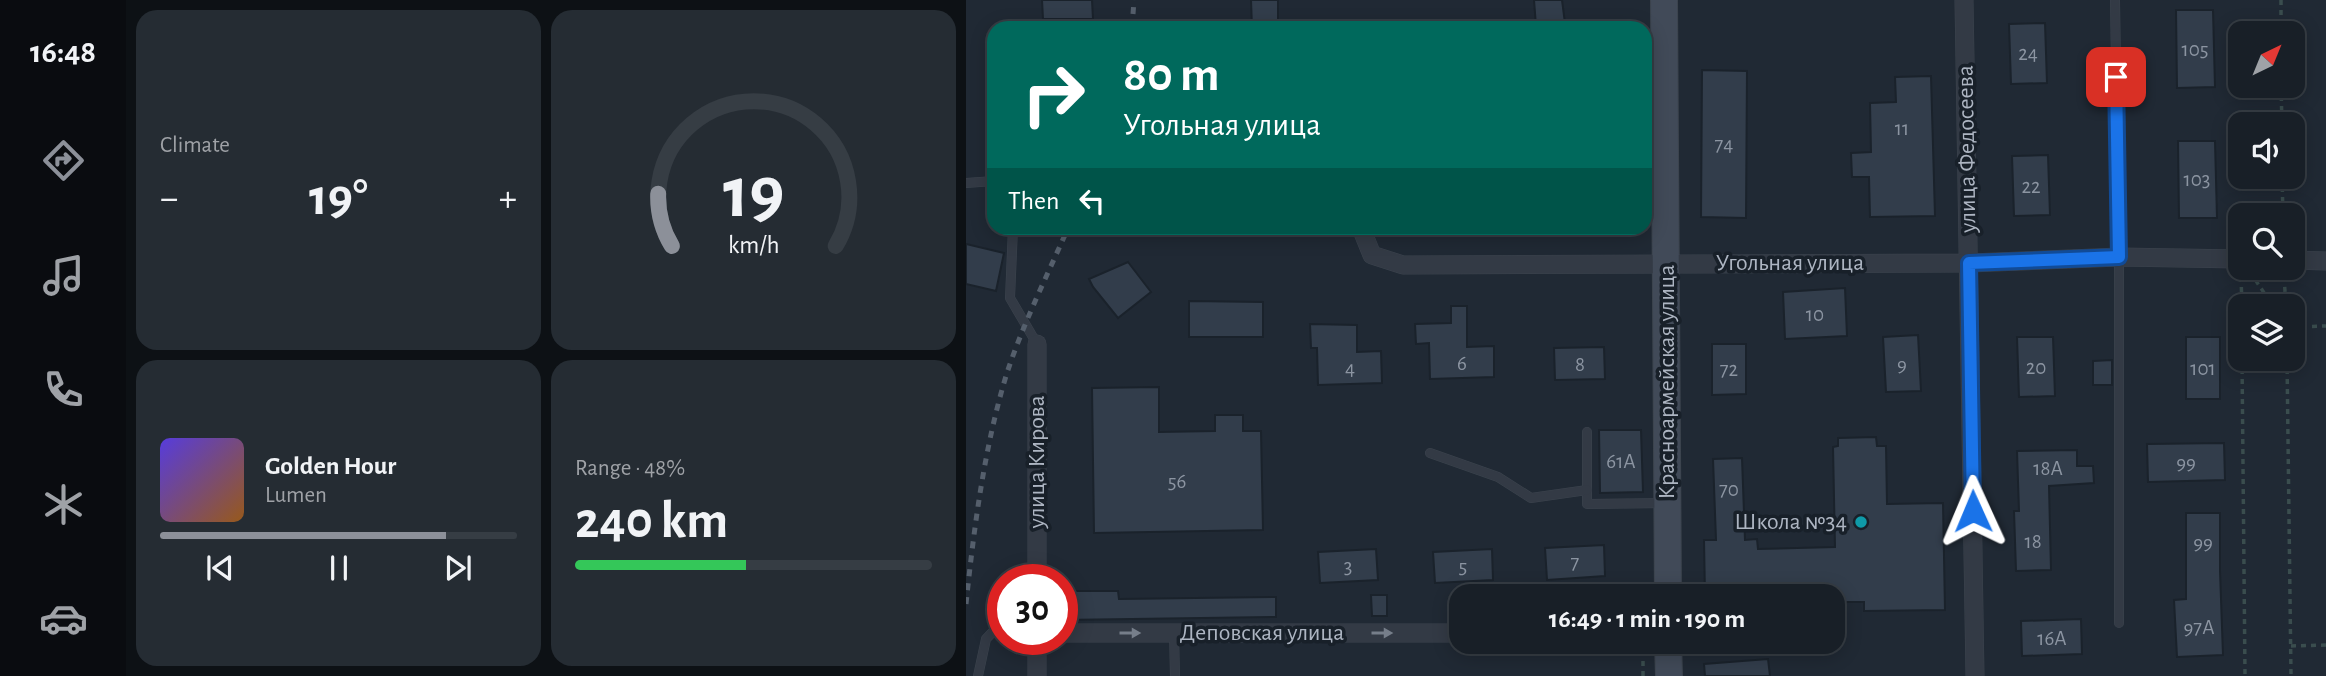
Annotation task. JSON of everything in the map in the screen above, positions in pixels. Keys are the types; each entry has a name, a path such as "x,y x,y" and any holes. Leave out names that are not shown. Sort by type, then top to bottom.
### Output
{"street":[{"name":"Красноармейская улица","path":"1664,0 1668,584"},
{"name":"улица Федосеева","path":"1964,0 1975,676"},
{"name":"Угольная улица","path":"1364,235 1372,255 1403,265 1969,263 2119,257 2228,259"},
{"path":"2305,260 2326,261"},
{"name":"улица Кирова","path":"1037,344 1037,564"},
{"name":"Деповская улица","path":"1078,633 1449,633"},
{"path":"1668,654 1669,676"},
{"path":"1037,655 1037,676"}],"lane":[{"path":"2115,0 2119,257 2119,623"},
{"path":"966,183 987,182"},
{"path":"1013,235 1010,298 1037,344"},
{"path":"1587,432 1587,504 1668,503"},
{"path":"1430,453 1498,477 1531,498 1587,489"},
{"path":"1174,633 1175,676"},
{"path":"978,676 987,638"}],"path":[{"path":"2281,0 2281,21"},
{"path":"2305,327 2326,326"},
{"path":"2242,371 2245,676"},
{"path":"2287,371 2291,676"},
{"path":"2291,646 2326,645"},
{"path":"1643,654 1643,676"}],"building":[{"path":"1042,0 1092,0 1093,19 1043,19"},
{"path":"1251,0 1278,0 1278,21 1252,21"},
{"path":"1534,0 1562,0 1565,21 1536,21"},
{"path":"2176,10 2213,10 2215,87 2177,88"},
{"path":"2045,23 2047,83 2011,84 2009,24"},
{"path":"1702,70 1747,71 1746,218 1701,217"},
{"path":"1931,76 1935,216 1870,217 1869,177 1852,177 1851,153 1871,152 1870,103 1896,102 1895,77"},
{"path":"2178,141 2215,141 2217,218 2179,218"},
{"path":"2048,155 2050,215 2014,216 2012,156"},
{"path":"966,244 1004,253 996,291 966,284"},
{"path":"1128,262 1151,292 1118,318 1089,279"},
{"path":"1845,288 1847,336 1785,339 1783,292"},
{"path":"1189,301 1263,302 1263,337 1189,337"},
{"path":"1451,306 1467,306 1467,347 1494,346 1494,377 1430,379 1429,343 1416,344 1415,324 1451,323"},
{"path":"1310,324 1357,325 1357,352 1381,351 1382,383 1318,385 1317,348 1311,348"},
{"path":"1918,335 1921,391 1886,392 1883,337"},
{"path":"2017,337 2053,337 2055,396 2019,397"},
{"path":"2186,337 2220,337 2220,399 2186,399"},
{"path":"1712,344 1746,344 1746,394 1712,395"},
{"path":"1604,347 1605,379 1555,380 1554,348"},
{"path":"2112,360 2112,385 2093,385 2093,361"},
{"path":"1159,387 1159,432 1215,431 1215,415 1243,415 1243,431 1261,431 1263,530 1094,533 1092,388"},
{"path":"1599,430 1641,430 1643,492 1600,493"},
{"name":"Школа №34","path":"1876,437 1877,446 1886,446 1887,504 1943,503 1945,610 1864,611 1864,602 1845,602 1845,584 1705,584 1704,540 1716,540 1713,459 1742,458 1745,540 1757,539 1758,549 1835,547 1833,447 1838,446 1838,438"},
{"path":"2224,443 2225,480 2148,482 2147,444"},
{"path":"2077,450 2077,466 2093,466 2094,483 2049,486 2051,570 2016,571 2014,511 2019,511 2017,451"},
{"path":"2186,513 2220,513 2223,655 2177,657 2174,600 2186,599"},
{"path":"1604,545 1605,576 1547,580 1545,548"},
{"path":"1376,549 1378,580 1320,583 1318,552"},
{"path":"1492,549 1493,580 1435,583 1433,552"},
{"path":"1078,591 1118,591 1119,599 1276,597 1276,617 1078,620"},
{"path":"1371,595 1387,595 1387,616 1372,616"},
{"path":"2081,619 2082,654 2022,656 2021,621"},
{"path":"1768,659 1770,676 1705,676 1704,664"}],"railway":[{"path":"1132,21 1134,0"},
{"path":"966,604 981,489 998,404 1019,339 1065,235"}],"place":[{"name":"Школа №34","path":"1861,522"}],"route":[{"path":"1973,511 1969,263 2119,257 2116,77"}]}
